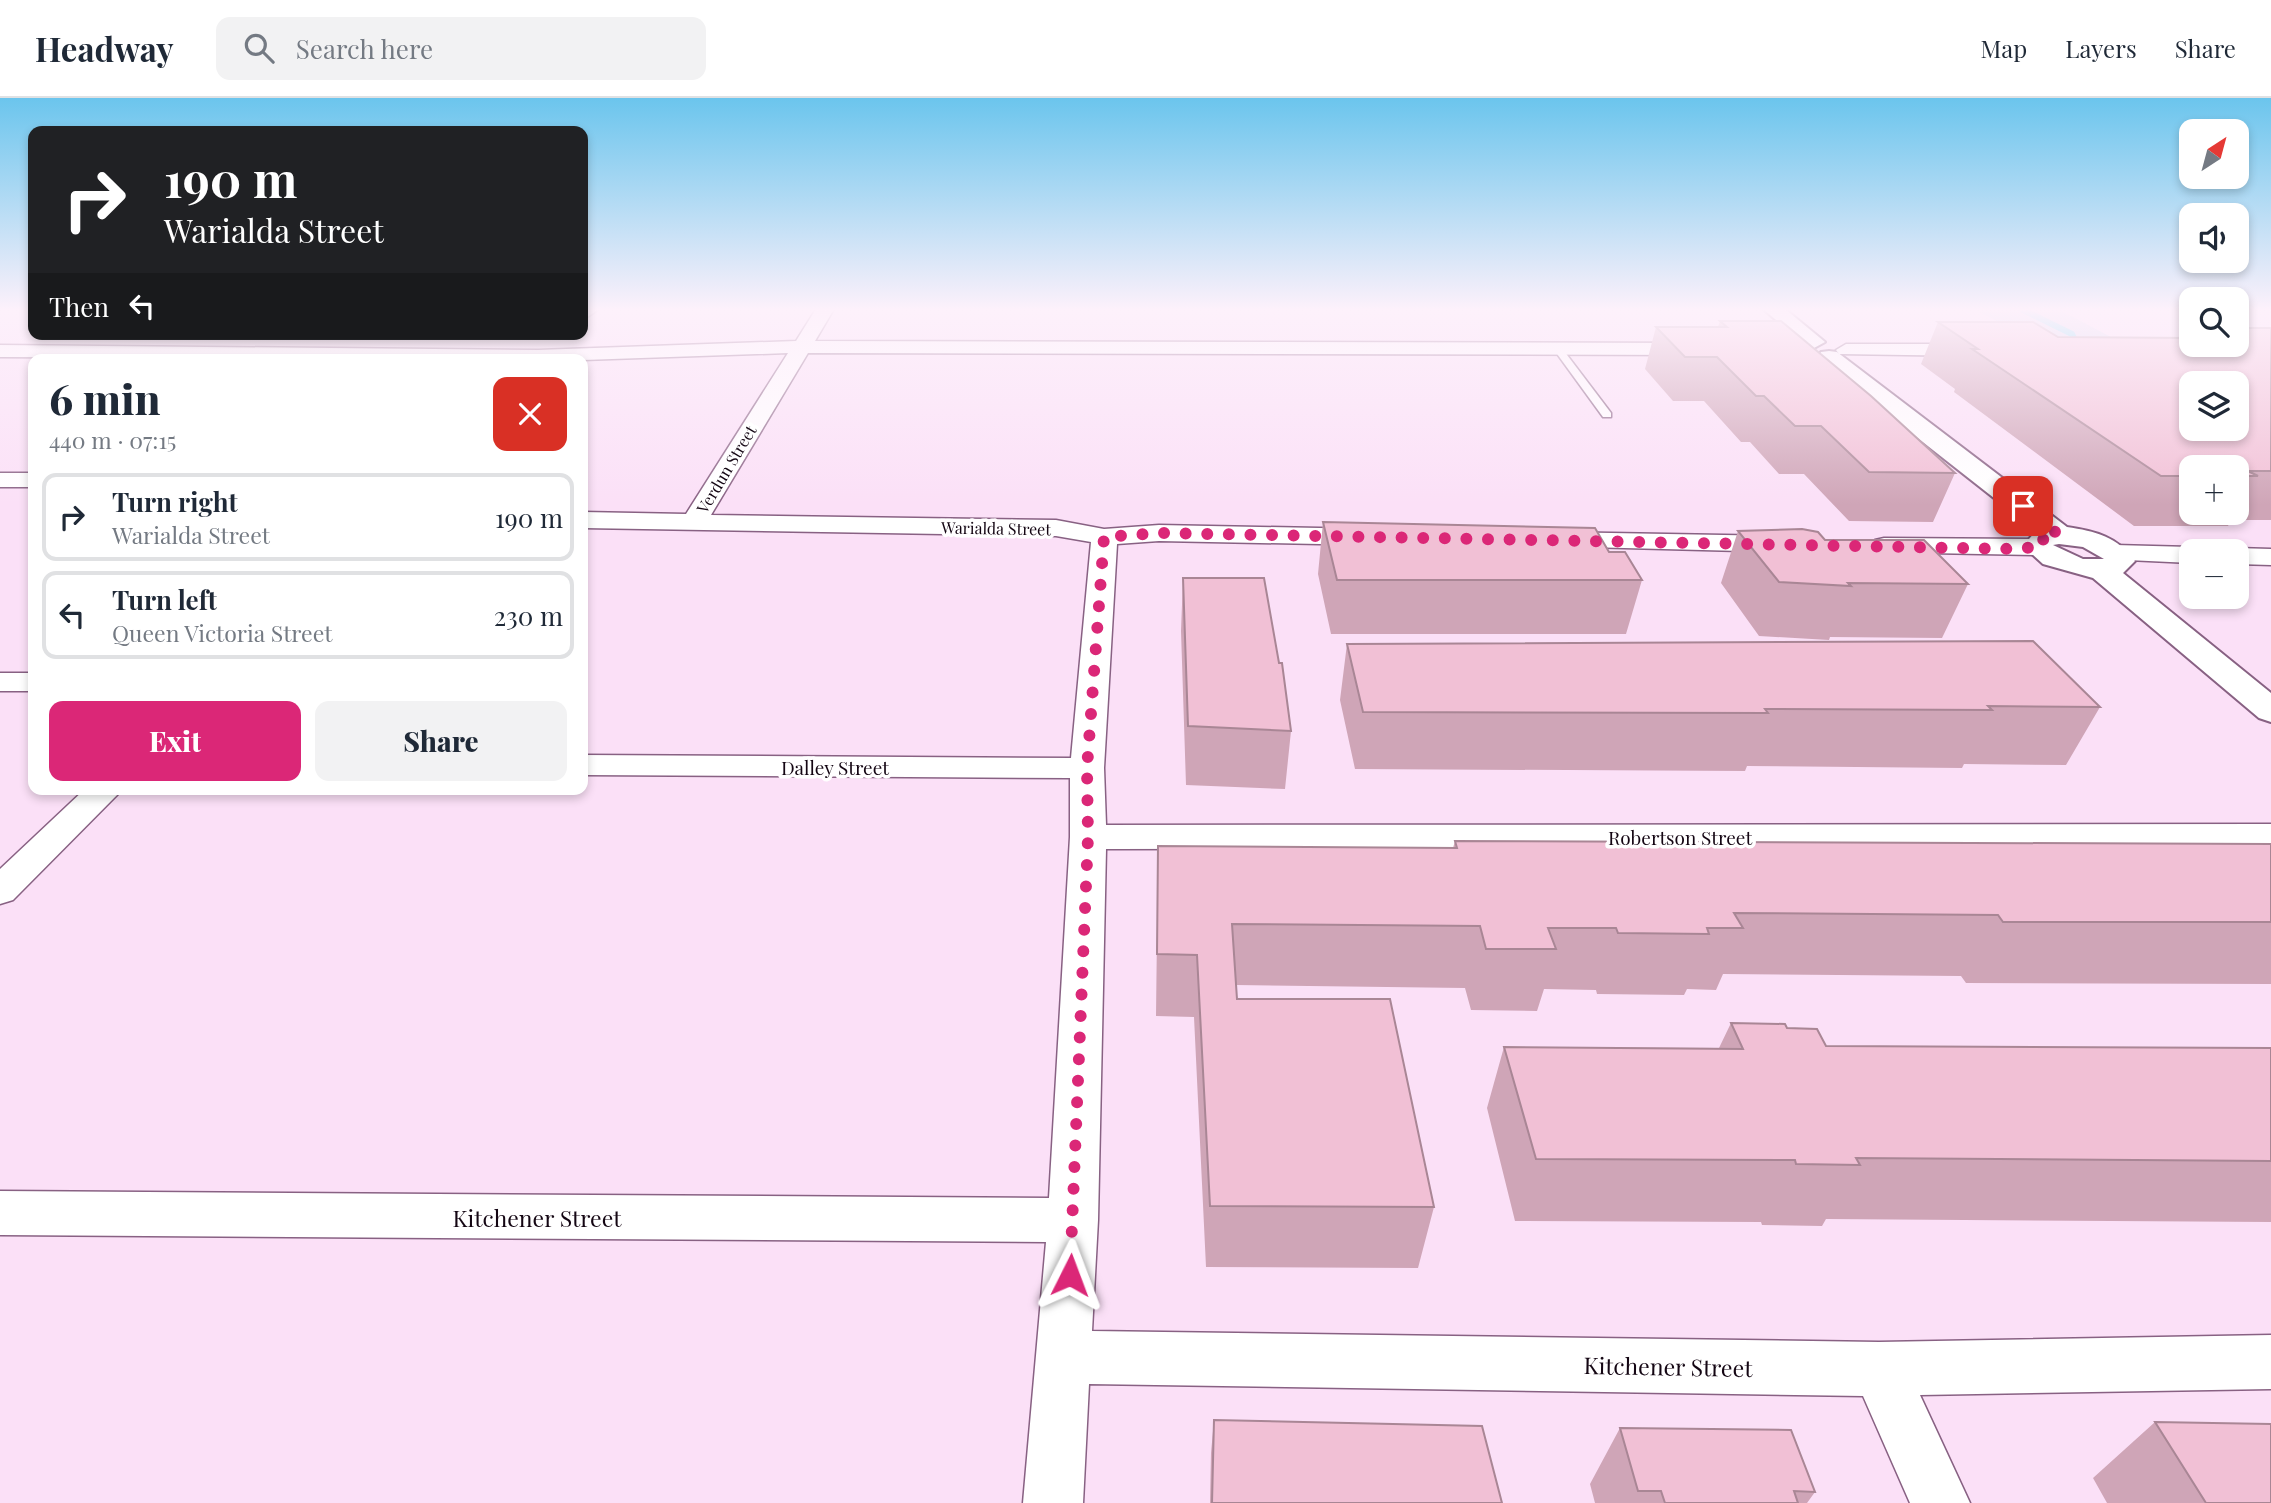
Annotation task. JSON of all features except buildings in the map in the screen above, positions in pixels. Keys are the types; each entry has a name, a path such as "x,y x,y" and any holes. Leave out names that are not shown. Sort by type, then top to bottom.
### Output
{"main road":[{"path":"1846,375 2049,541 2059,561 2107,561 2271,711"}],"street":[{"name":"Verdun Street","path":"694,522 784,375"},
{"path":"0,480 28,480"},
{"name":"Warialda Street","path":"588,520 1056,528 1104,537 1160,533 1393,537"},
{"path":"1054,1503 1066,1357 1073,1220 1088,837 1087,768 1104,537"},
{"path":"1530,540 1807,545"},
{"path":"1862,546 2049,541"},
{"path":"2107,561 2179,556"},
{"path":"2249,556 2271,557"},
{"path":"0,682 28,682"},
{"name":"Dalley Street","path":"588,765 1087,768"},
{"path":"0,891 100,795"},
{"name":"Robertson Street","path":"1088,837 2271,836"},
{"name":"Kitchener Street","path":"0,1213 1073,1220"},
{"name":"Kitchener Street","path":"1066,1357 1879,1369 2271,1362"},
{"path":"1879,1369 1940,1503"}],"lane":[{"path":"1577,375 1607,415"}],"route":[{"path":"1070,1275 1088,837 1087,768 1104,537 1160,533 2013,549 2038,547 2038,541 2042,538 2059,535 2023,506"}]}
